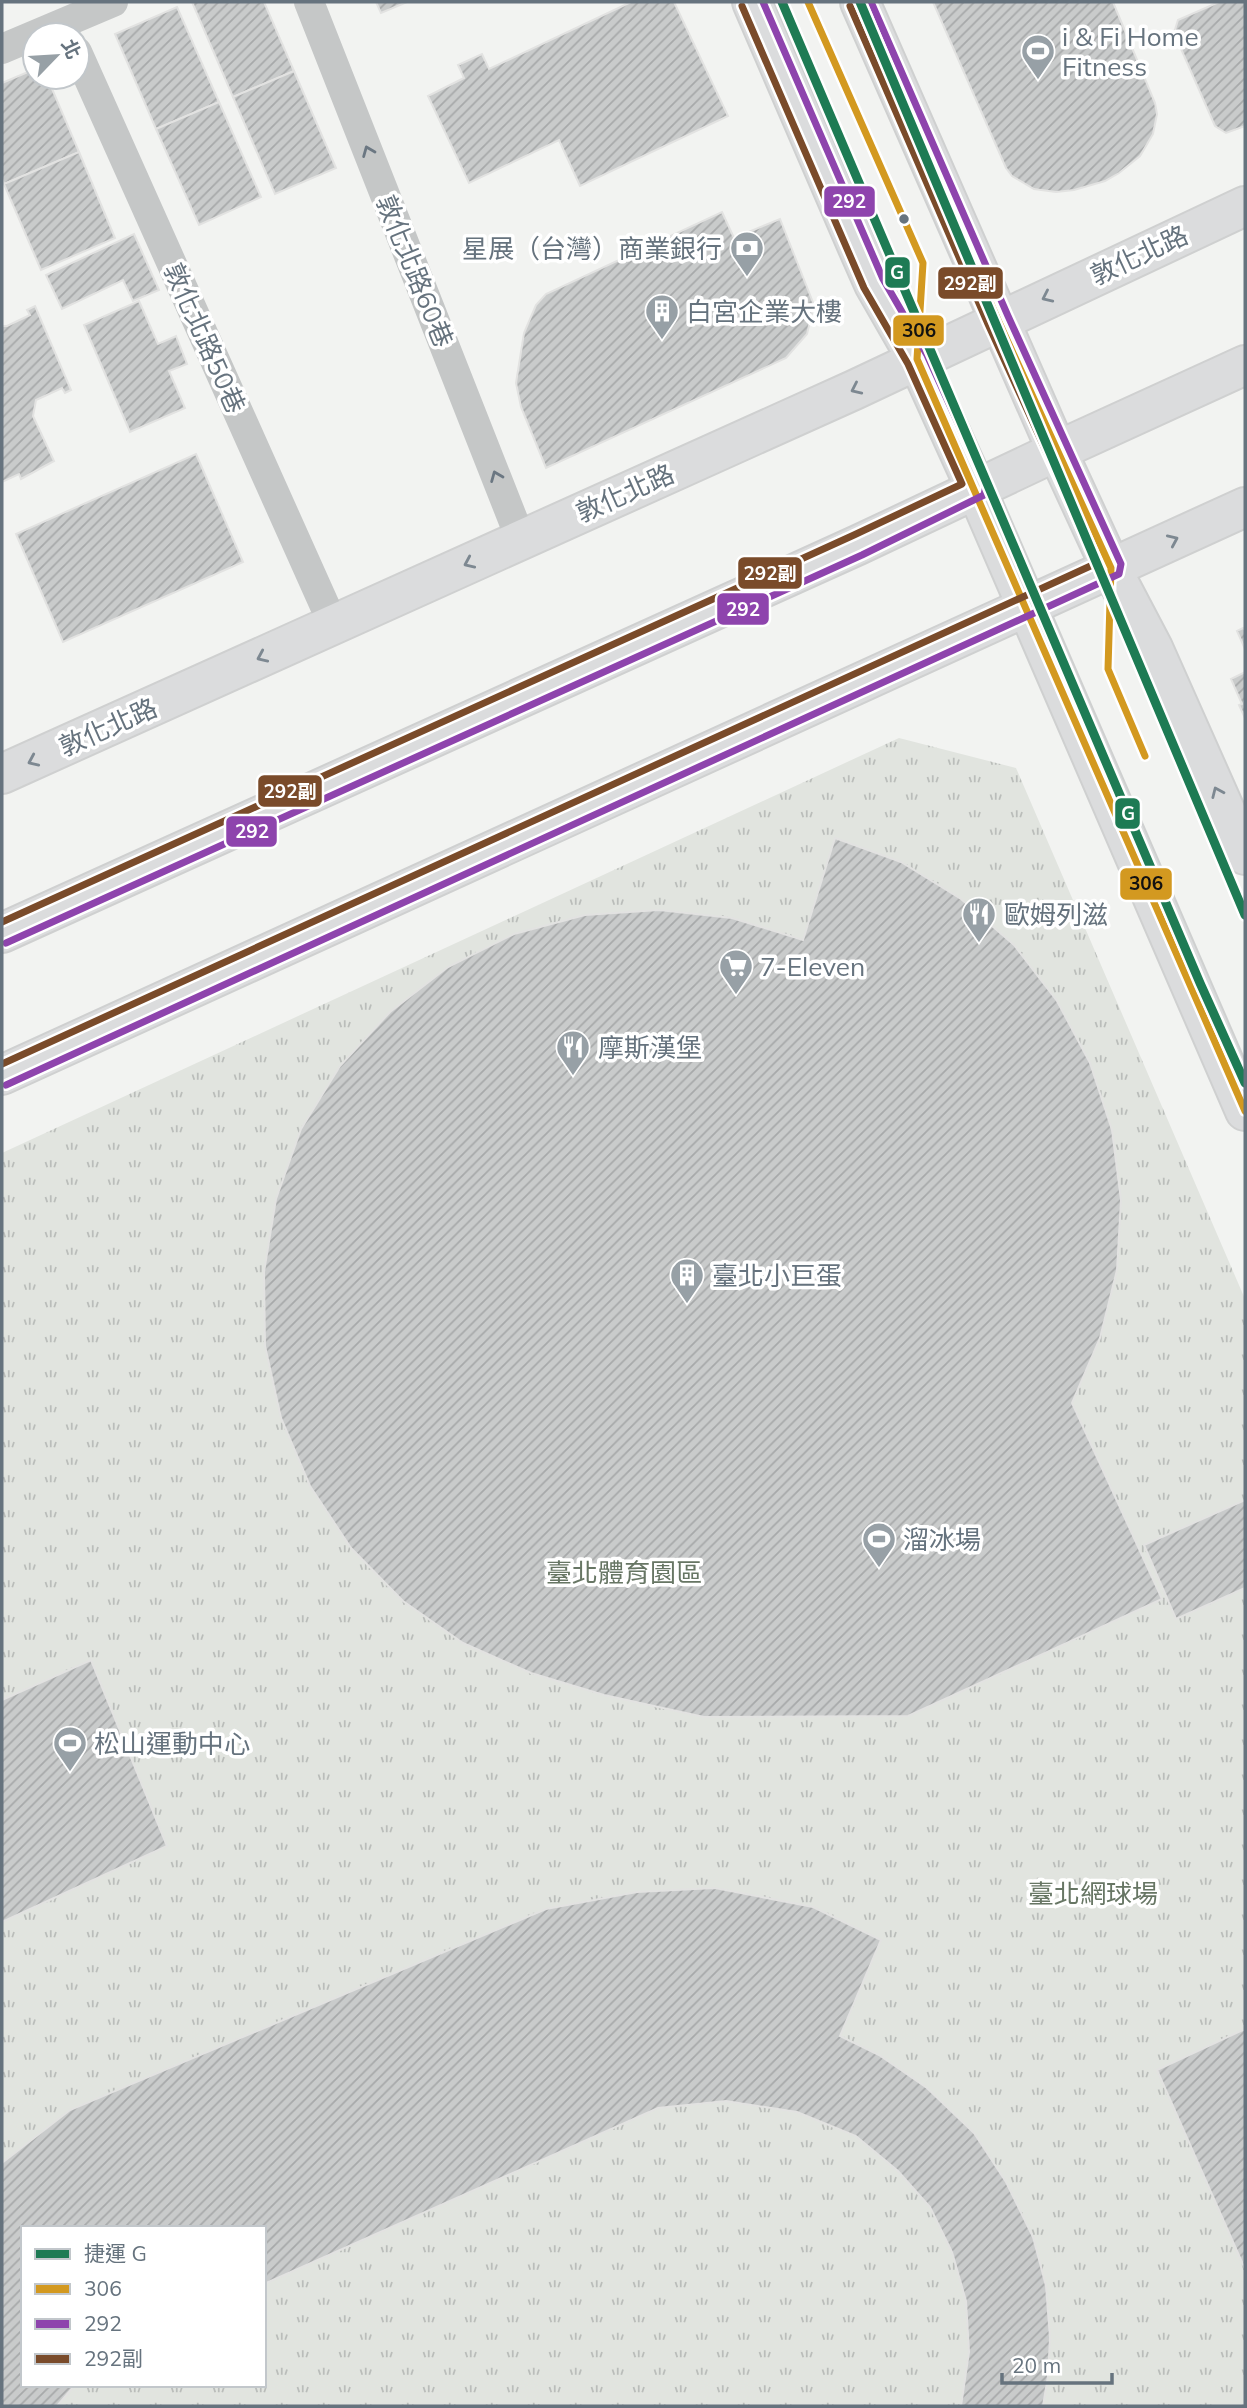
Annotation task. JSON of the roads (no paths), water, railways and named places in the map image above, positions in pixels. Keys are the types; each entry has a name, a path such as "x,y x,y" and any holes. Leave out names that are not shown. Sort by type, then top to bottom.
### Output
{"main road":[{"path":"752,2 874,284 917,359 976,489 1245,1111"},
{"path":"860,2 1057,451 1111,568 1153,648 1245,855"},
{"name":"敦化北路","path":"2,775 917,359 1245,206"},
{"path":"2,933 845,551 1245,365"},
{"path":"2,1075 1245,507"}],"street":[{"path":"81,21 113,2"},
{"name":"敦化北路60巷","path":"309,2 521,540"},
{"path":"2,49 21,43"},
{"name":"敦化北路50巷","path":"91,83 333,624"}],"metro line":[{"name":"G","path":"782,2 1245,1083"},
{"name":"G","path":"860,2 1245,915"}],"place":[{"name":"i & Fi Home Fitness","path":"1038,81"},
{"name":"星展（台灣）商業銀行","path":"747,278"},
{"name":"白宮企業大樓","path":"662,341"},
{"name":"歐姆列滋","path":"979,944"},
{"name":"7-Eleven","path":"736,996"},
{"name":"摩斯漢堡","path":"573,1077"},
{"name":"臺北小巨蛋","path":"687,1305"},
{"name":"溜冰場","path":"879,1569"},
{"name":"松山運動中心","path":"70,1773"}],"park label":[{"name":"臺北體育園區","path":"624,1572"},
{"name":"臺北網球場","path":"1093,1893"}]}
